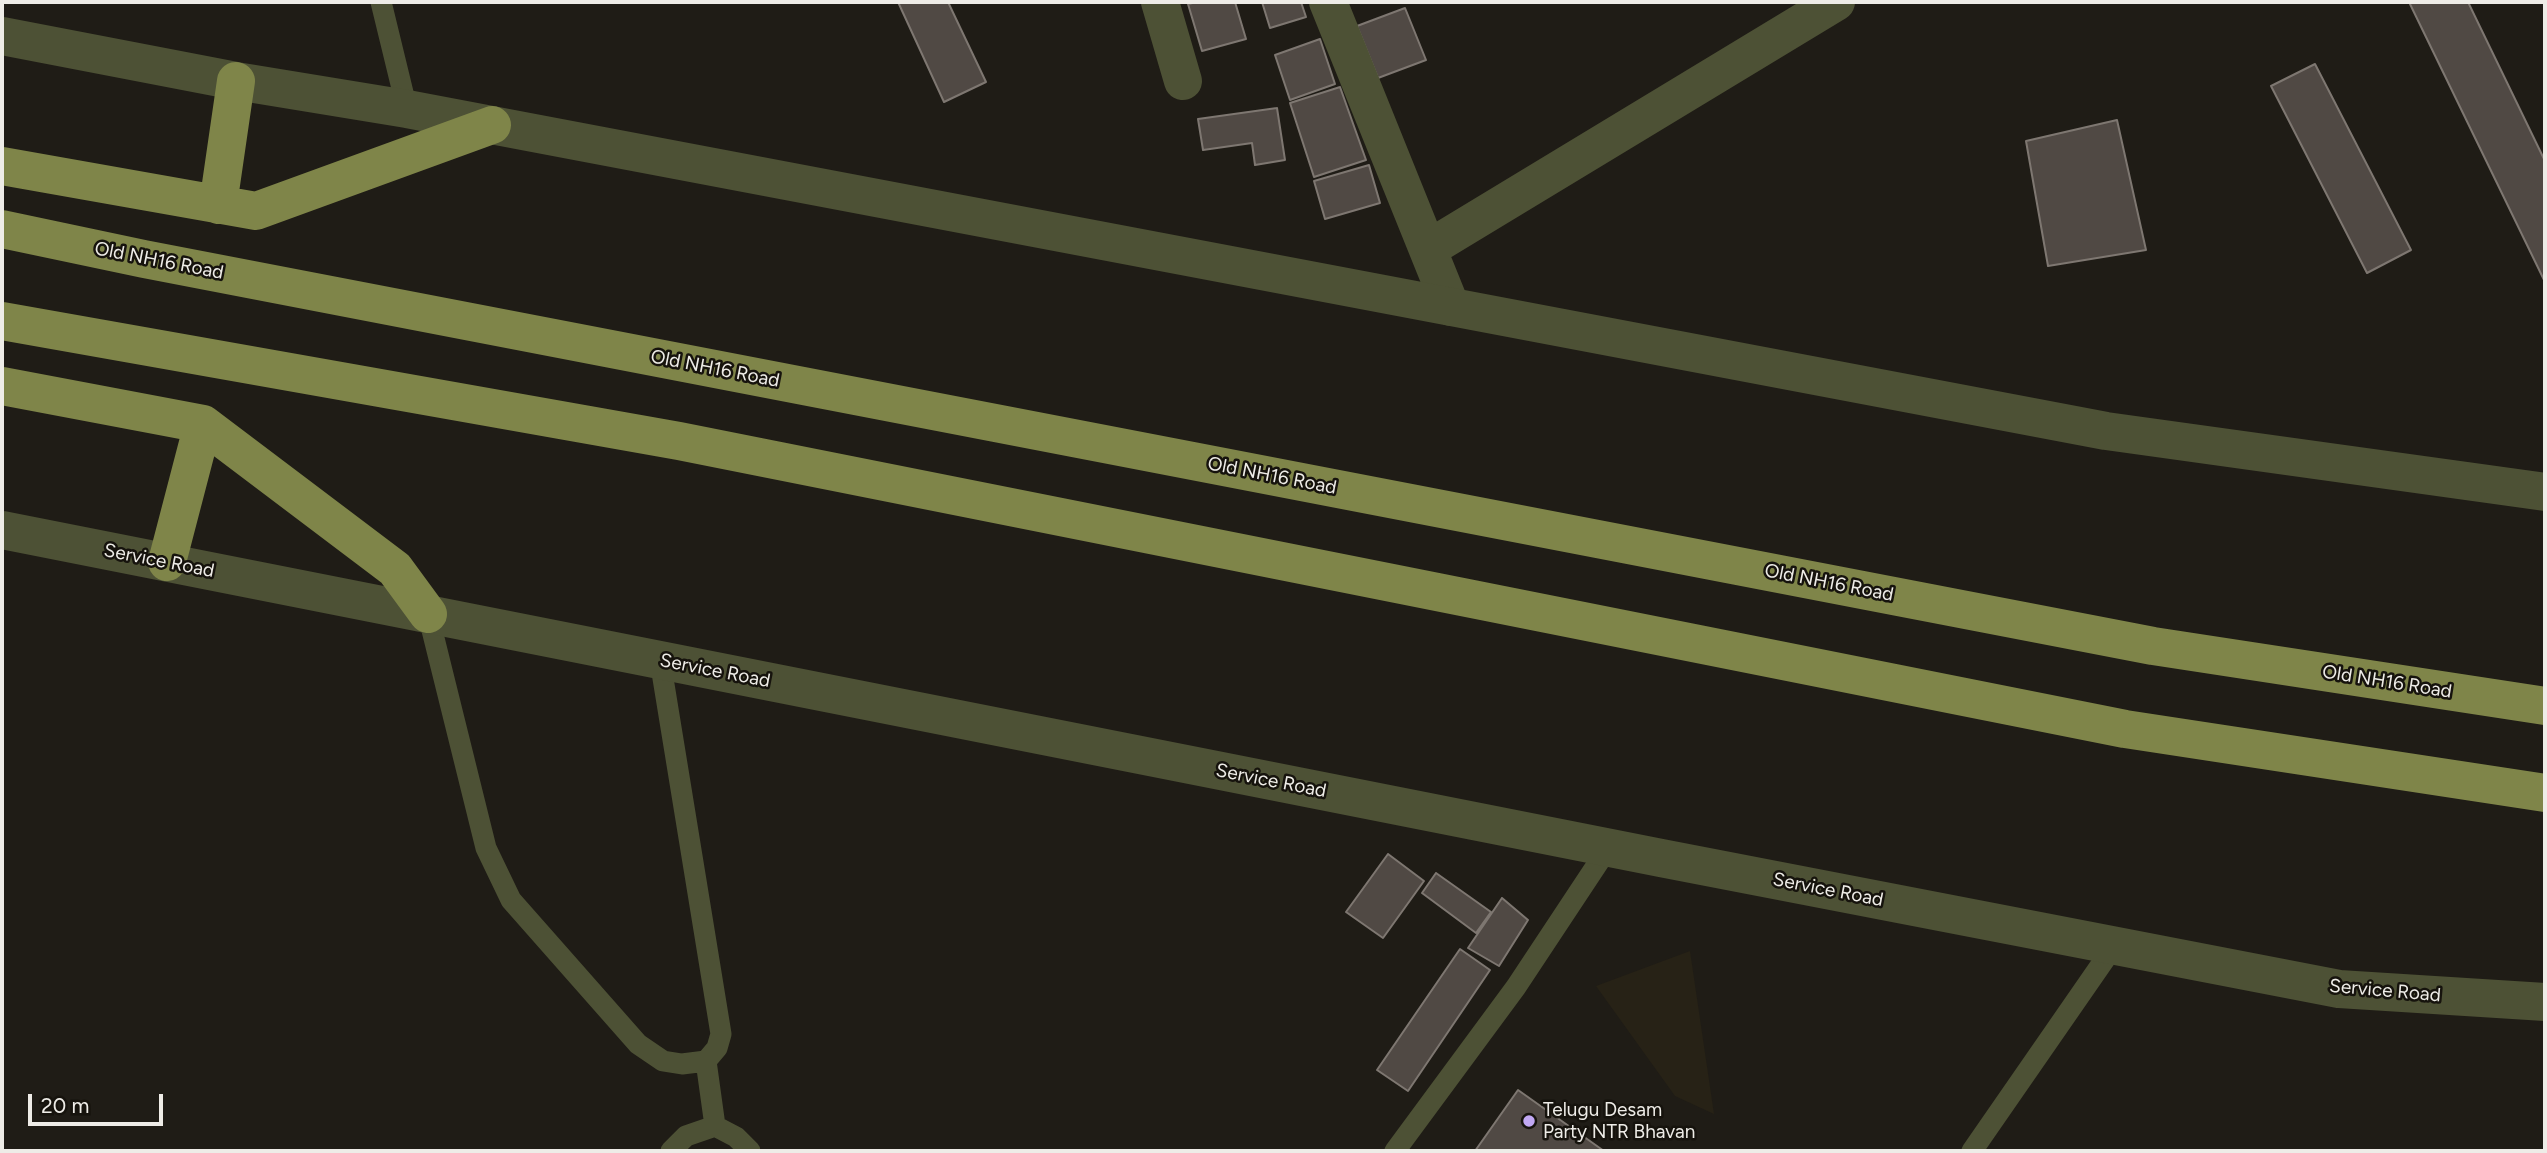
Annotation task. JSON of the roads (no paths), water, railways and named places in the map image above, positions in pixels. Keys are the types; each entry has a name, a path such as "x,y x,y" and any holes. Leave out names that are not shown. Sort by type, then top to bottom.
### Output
{"main road":[{"path":"218,205 236,81"},
{"path":"2,166 256,211 492,125"},
{"name":"Old NH16 Road","path":"2,229 226,275 2153,646 2545,706"},
{"path":"2,321 679,441 2125,729 2545,793"},
{"path":"2,386 203,424 395,569 428,614"},
{"path":"167,562 203,424"}],"street":[{"path":"1160,2 1183,81"},
{"path":"1328,2 1451,307"},
{"path":"1428,249 1836,2"},
{"path":"2,36 236,81 407,109 2106,431 2545,492"},
{"name":"Service Road","path":"2,530 1608,848 2339,989 2545,1002"}],"lane":[{"path":"381,2 407,109"},
{"path":"428,614 485,848 511,900 638,1044 663,1061 682,1064 706,1062 718,1048 721,1034 660,660"},
{"path":"1395,1151 1516,987 1608,848"},
{"path":"1972,1151 2114,946"},
{"path":"706,1062 715,1126"},
{"path":"671,1151 686,1136 715,1126 736,1137 750,1151"}],"place":[{"name":"Telugu Desam Party NTR Bhavan","path":"1529,1121"}]}
